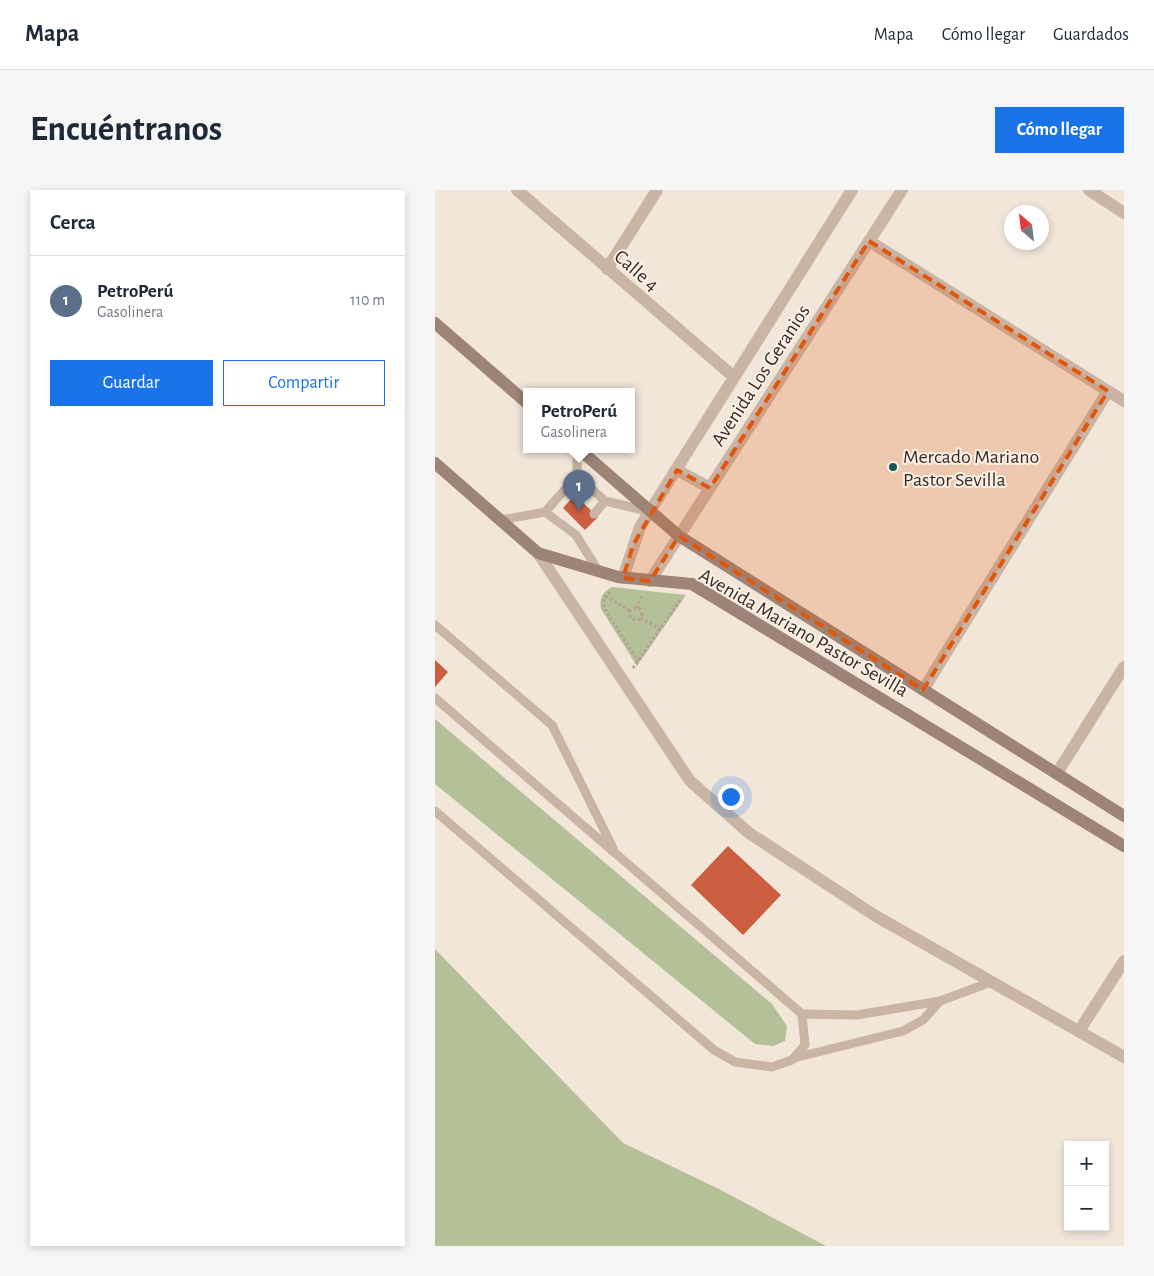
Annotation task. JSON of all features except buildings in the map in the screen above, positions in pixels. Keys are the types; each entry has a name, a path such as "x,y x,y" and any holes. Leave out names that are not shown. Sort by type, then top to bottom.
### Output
{"main road":[{"path":"435,323 523,400"},
{"name":"Avenida Mariano Pastor Sevilla","path":"582,453 679,536 1124,816"},
{"name":"Avenida Mariano Pastor Sevilla","path":"435,463 538,553 650,587 692,584 1124,846"}],"street":[{"name":"Calle 4","path":"517,190 734,378"},
{"path":"607,269 657,190"},
{"name":"Avenida Los Geranios","path":"623,578 640,527 852,190"},
{"name":"Avenida Los Geranios","path":"650,587 679,536 902,190"},
{"path":"1089,190 1124,213"},
{"path":"869,242 1124,401"},
{"path":"923,690 1108,391"},
{"path":"677,470 710,488"},
{"path":"538,553 691,780 749,833 874,915 1124,1056"},
{"path":"1057,773 1124,667"},
{"path":"1079,1032 1124,961"}],"lane":[{"path":"501,520 545,512 577,476 578,453"},
{"path":"577,476 605,501 650,511"},
{"path":"594,514 605,501"},
{"path":"545,512 576,536 600,572"},
{"path":"576,536 582,527"},
{"path":"435,625 552,725 615,852"},
{"path":"435,698 802,1014 857,1015 940,1001 991,982"},
{"path":"435,812 714,1050 735,1062 772,1067 794,1058 903,1031 923,1020 940,1001"},
{"path":"794,1058 805,1045 802,1014"}],"path":[{"path":"624,681 692,584"},
{"path":"637,608 642,593 650,587"},
{"path":"616,589 606,596 604,608 638,661"},
{"path":"633,592 642,593"},
{"path":"606,596 630,610 637,608"},
{"path":"674,597 682,598"},
{"path":"637,608 641,610 641,618"},
{"path":"630,610 631,618 634,620 641,618 660,629"}],"highlighted area":[{"path":"869,241 1108,391 923,690 679,536 650,581 623,578 633,545 677,470 710,488"}],"green space":[{"path":"612,587 686,595 637,666 601,609 600,602 602,596"},
{"path":"435,719 772,1004 787,1026 785,1041 773,1046 755,1044 435,784"},
{"path":"435,949 623,1143 719,1189 826,1246 435,1246"}],"place":[{"name":"Mercado Mariano Pastor Sevilla","path":"893,467"},
{"name":"PetroPerú","path":"579,511"}]}
